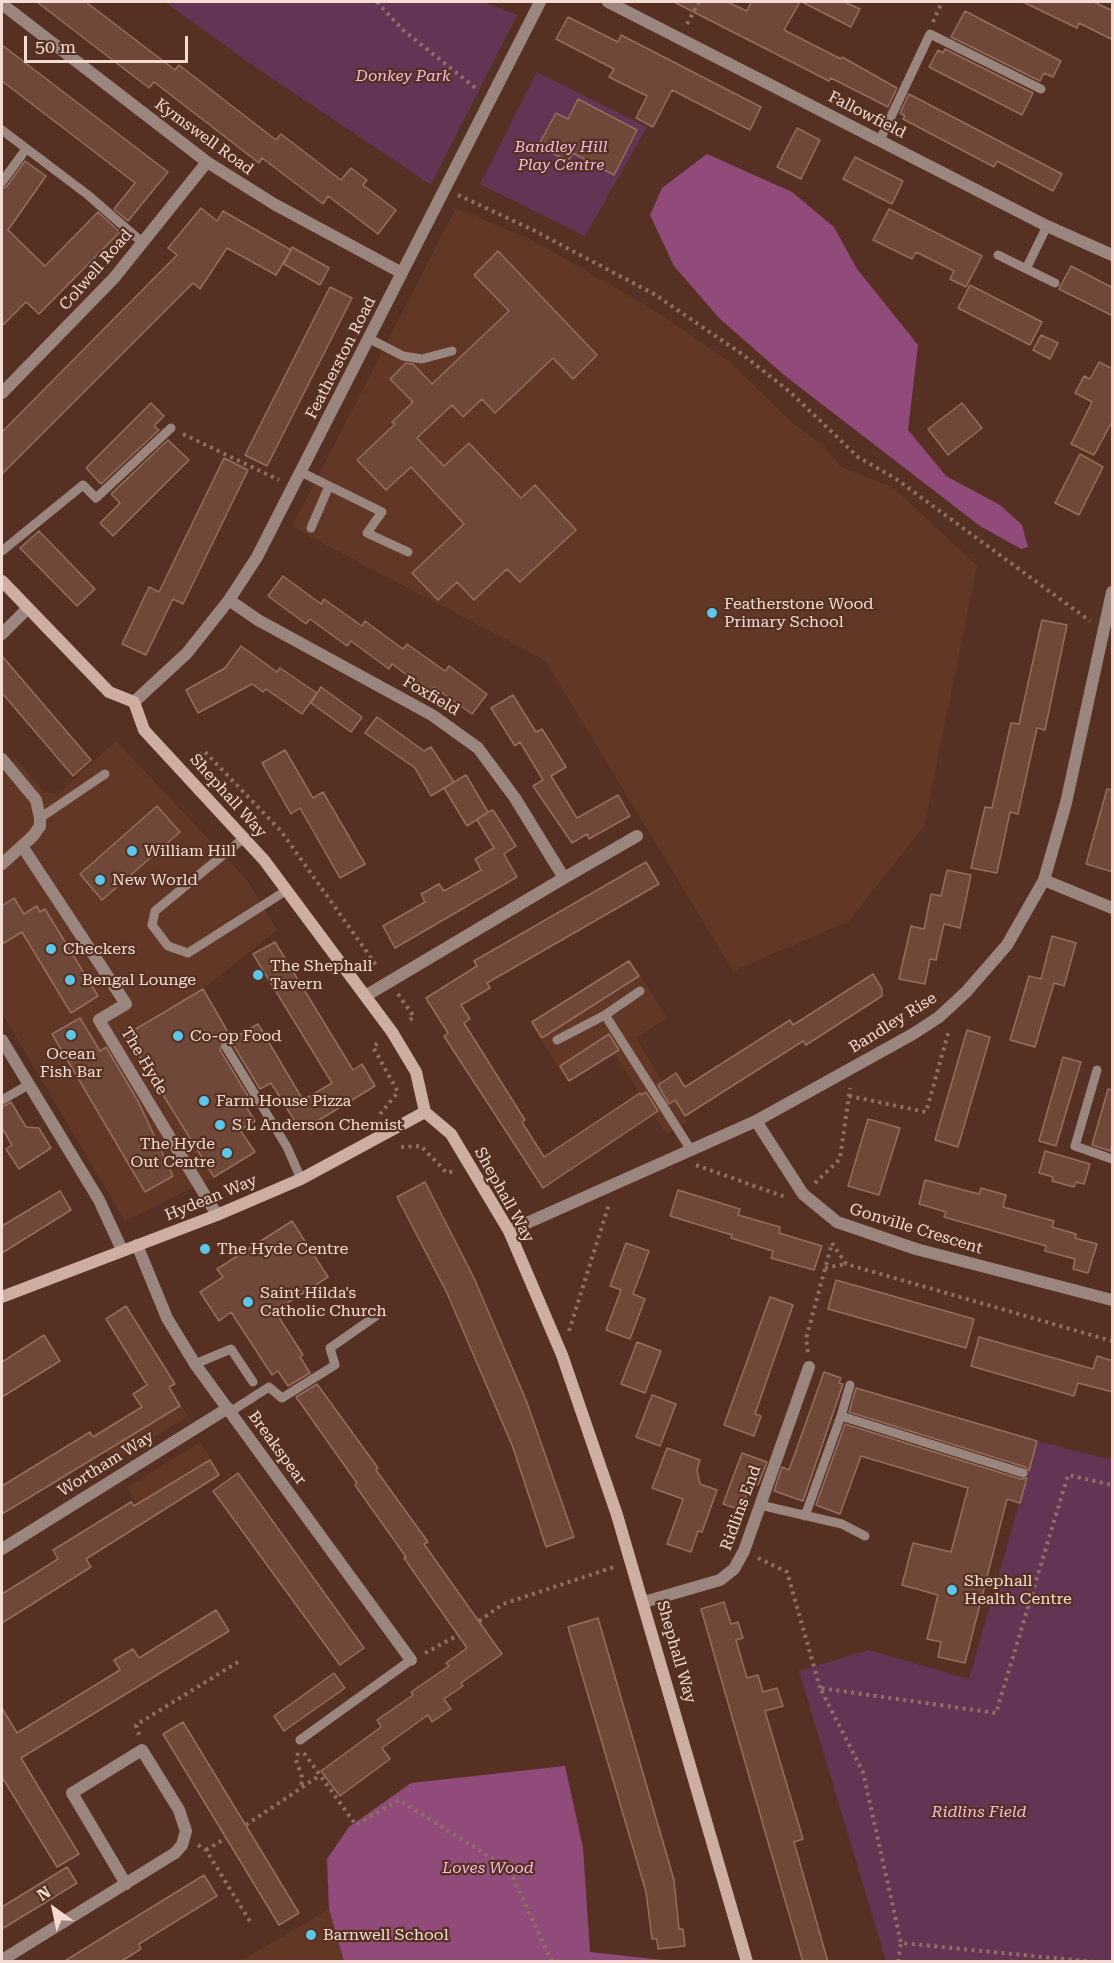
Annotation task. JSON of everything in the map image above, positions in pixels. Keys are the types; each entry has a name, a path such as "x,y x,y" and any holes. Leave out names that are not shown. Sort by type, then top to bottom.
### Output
{"street":[{"name":"Featherston Road","path":"134,702 187,652 229,600 257,557 540,2"},
{"name":"Fallowfield","path":"608,2 1047,226 1113,255"},
{"name":"Kymswell Road","path":"2,4 207,162 274,204 402,273"},
{"name":"Colwell Road","path":"2,393 95,300 207,162"},
{"path":"2,581 109,692 134,702"},
{"name":"Bandley Rise","path":"509,1231 756,1121 831,1081 939,1017 966,992 1007,945 1044,880 1066,803 1105,627 1110,614 1113,592"},
{"name":"Foxfield","path":"229,600 258,620 432,714 478,748 515,798 564,878"},
{"path":"2,634 27,609"},
{"name":"Shephall Way","path":"134,702 144,730 245,837 367,995 416,1072 425,1112 451,1134 509,1231 562,1355 631,1561 747,1962"},
{"path":"2,759 36,800 40,818 39,826 2,864"},
{"path":"367,995 637,836"},
{"name":"The Hyde","path":"22,846 126,1004 99,1020 217,1215"},
{"path":"1044,880 1113,908"},
{"path":"2,1040 99,1200 122,1250"},
{"name":"Hydean Way","path":"2,1297 217,1215 300,1179 425,1112"},
{"name":"Gonville Crescent","path":"756,1121 803,1194 837,1222 916,1249 1113,1300"},
{"name":"Breakspear","path":"137,1245 163,1310 195,1364 411,1660"},
{"name":"Ridlins End","path":"644,1602 720,1580 734,1569 744,1551 809,1367"},
{"name":"Wortham Way","path":"2,1549 229,1410"},
{"path":"2,1960 126,1884 175,1853 186,1831 178,1810 142,1750 72,1793 126,1884"}],"lane":[{"path":"880,140 930,34 1041,89"},
{"path":"2,130 88,195 143,243"},
{"path":"2,182 26,149"},
{"path":"1027,267 1047,226"},
{"path":"998,255 1027,267 1055,283"},
{"path":"370,339 404,356 422,359 452,351"},
{"path":"2,551 83,485 96,498 171,428"},
{"path":"301,472 381,512 367,532 408,552"},
{"path":"311,528 329,486"},
{"path":"40,818 105,774"},
{"path":"245,837 155,911 152,925 168,946 188,952 287,890"},
{"path":"556,1041 605,1015 640,991"},
{"path":"605,1015 691,1150"},
{"path":"226,1047 287,1148 300,1179"},
{"path":"1097,1070 1075,1146 1113,1159"},
{"path":"2,1100 28,1085"},
{"path":"229,1410 269,1387 282,1398 335,1365 330,1348 376,1316"},
{"path":"195,1364 231,1349 253,1382"},
{"path":"805,1516 850,1385"},
{"path":"841,1416 1023,1473"},
{"path":"760,1505 842,1524 865,1536"},
{"path":"300,1740 411,1660"}],"path":[{"path":"377,2 403,30 492,99"},
{"path":"680,38 699,2"},
{"path":"446,189 533,230 654,294 742,354 790,392 858,457 896,479 1084,618 1105,627"},
{"path":"171,428 293,486"},
{"path":"194,760 204,751 281,831 376,965"},
{"path":"398,994 414,1017 406,1022"},
{"path":"849,1096 926,1112 944,1042 953,1022"},
{"path":"380,1114 398,1092 373,1047 381,1041"},
{"path":"401,1147 421,1146 447,1173 456,1170"},
{"path":"562,1355 616,1184"},
{"path":"809,1367 806,1339 837,1222"},
{"path":"832,1243 846,1264"},
{"path":"825,1268 846,1264 1113,1341"},
{"path":"820,1688 996,1713 1068,1475 1113,1485"},
{"path":"744,1551 787,1572 820,1688 862,1772 901,1943 897,1962"},
{"path":"479,1621 503,1604 631,1561"},
{"path":"411,1660 458,1635"},
{"path":"142,1750 136,1725 238,1662"},
{"path":"301,1790 302,1777 296,1760 302,1746 319,1776 356,1825 399,1800 509,1869 552,1962"},
{"path":"246,1825 319,1776"},
{"path":"184,1837 206,1850 251,1923"},
{"path":"206,1850 226,1838"},
{"path":"901,1943 1094,1962"}],"shaded area":[{"name":"Featherstone Wood Primary School","path":"456,208 534,241 647,306 730,362 791,422 824,446 841,467 894,488 977,566 924,826 849,921 733,971 545,660 292,527"},
{"path":"116,741 247,880 277,930 203,989 231,1037 210,1049 255,1121 241,1130 255,1152 214,1177 125,1221 2,1013 2,771 15,759 44,792 58,794"},
{"path":"630,959 667,1018 636,1038 687,1123 666,1134 614,1053 567,1081 530,1022"},
{"path":"170,1388 188,1416 112,1463 94,1434"},
{"path":"200,1442 221,1475 147,1520 127,1487"},
{"name":"Barnwell School","path":"329,1909 344,1961 241,1961"}],"green space":[{"name":"Donkey Park","path":"165,2 484,2 517,15 431,185 248,62"},
{"name":"Bandley Hill Play Centre","path":"537,72 647,127 585,236 480,184"},
{"path":"707,154 792,192 834,227 857,269 918,345 908,430 946,476 1000,505 1022,525 1028,547 1021,549 980,526 784,375 719,318 674,266 650,215 662,188"},
{"name":"Ridlins Field","path":"1037,1441 1112,1460 1112,1961 886,1961 799,1671 869,1650 969,1679"},
{"name":"Loves Wood","path":"565,1766 583,1848 590,1952 671,1961 344,1961 329,1909 327,1859 349,1827 411,1783"}],"building":[{"path":"37,2 86,2 175,70 179,65 276,140 281,134 341,180 351,168 367,180 363,185 396,210 378,234 328,196 323,204 262,158 259,163 154,82 149,88"},
{"path":"674,2 727,2 747,11 751,2 800,2 784,30 841,59 842,57 897,88 888,107 831,78 829,81"},
{"path":"802,2 844,2 860,9 851,27"},
{"path":"1023,2 1094,2 1113,11 1113,40 1079,23 1077,28"},
{"path":"965,11 1061,61 1053,77 1044,73 1040,81 951,37"},
{"path":"568,17 618,42 621,35 761,107 750,130 672,90 653,127 636,118 647,96 609,77 614,69 556,39"},
{"path":"2,45 168,172 128,221 114,209 135,183 2,81"},
{"path":"945,49 1033,93 1022,115 929,67 938,50 943,53"},
{"path":"909,94 1062,174 1053,191 997,161 994,167 903,119 905,116 900,113"},
{"path":"578,99 637,130 614,175 573,153 568,161 538,146 556,113 568,119"},
{"path":"797,128 820,140 801,179 777,167"},
{"path":"855,157 903,181 892,204 843,179"},
{"path":"25,161 46,176 8,230 45,266 98,212 120,232 39,314 26,302 2,326 2,189 7,186"},
{"path":"201,208 217,221 223,211 291,250 276,275 227,248 200,289 193,283 2,474 2,432 177,255 168,248"},
{"path":"889,209 982,256 966,287 950,279 954,271 916,252 912,259 873,240"},
{"path":"292,247 329,268 320,285 284,264"},
{"path":"498,251 597,355 573,379 553,358 495,413 482,399 463,417 452,405 417,438 444,466 469,443 521,498 535,485 576,530 520,582 507,569 474,600 457,582 438,600 412,573 464,524 411,467 386,490 357,460 395,424 392,422 413,402 390,379 406,363 413,364 432,384 509,311 474,275"},
{"path":"1071,266 1113,288 1113,316 1059,289"},
{"path":"970,285 1042,322 1030,345 958,308"},
{"path":"330,287 352,298 267,466 245,455"},
{"path":"1041,335 1058,343 1050,359 1033,350"},
{"path":"1099,362 1113,369 1113,420 1094,455 1071,444 1092,402 1075,393 1084,376 1090,379"},
{"path":"151,403 164,416 154,426 159,430 101,484 86,468"},
{"path":"962,403 982,428 948,455 928,429"},
{"path":"168,440 189,460 113,536 100,523 120,503 111,494"},
{"path":"1080,454 1103,467 1079,515 1055,503"},
{"path":"224,458 248,470 183,604 173,599 146,655 122,644 149,587 159,592"},
{"path":"39,531 95,589 77,606 20,548"},
{"path":"283,576 321,604 324,599 362,626 365,621 403,649 407,644 445,671 449,666 487,694 472,714 434,687 430,692 392,664 389,669 351,641 347,646 310,619 306,624 268,596"},
{"path":"1042,620 1067,625 1045,730 1037,728 1018,814 1010,812 997,873 971,868 985,807 992,808 1011,723 1019,724"},
{"path":"241,646 277,672 280,668 317,693 302,714 266,689 263,692 252,684 198,713 186,690 225,668"},
{"path":"2,656 91,760 73,776 2,693"},
{"path":"321,687 362,717 351,732 311,703"},
{"path":"513,695 536,732 542,729 566,767 551,776 577,818 618,795 630,816 589,839 587,834 572,843 533,786 543,780 520,742 515,746 491,708"},
{"path":"377,717 424,751 431,747 454,782 431,796 415,768 365,733"},
{"path":"285,750 313,798 323,792 365,864 340,878 300,808 291,814 262,763"},
{"path":"466,775 488,812 493,810 516,846 504,854 517,877 395,948 383,926 425,902 421,894 439,884 444,891 481,870 475,859 494,848 477,820 487,813 467,826 444,788"},
{"path":"1107,789 1113,790 1113,872 1086,864"},
{"path":"157,806 180,832 102,900 80,874"},
{"path":"646,862 659,884 487,983 490,988 461,1005 470,1019 464,1023 525,1120 522,1122 544,1157 640,1093 641,1095 646,1092 658,1111 543,1188 444,1036 448,1033 426,998 477,966 474,961"},
{"path":"947,870 971,875 960,928 944,924 936,960 930,959 925,984 899,979 911,926 924,929 931,894 941,896"},
{"path":"14,898 24,914 37,906 40,912 45,909 98,996 71,1013 22,932 2,944 2,906"},
{"path":"1052,936 1076,943 1064,986 1054,983 1035,1047 1010,1040 1029,976 1041,979"},
{"path":"275,942 353,1070 362,1064 375,1086 301,1131 271,1083 260,1089 232,1043 223,1041 220,1050 248,1096 242,1100 255,1121 240,1130 255,1152 214,1177 126,1035 203,989 232,1039 258,1024 303,1100 332,1083 253,954"},
{"path":"629,961 639,976 542,1038 532,1022"},
{"path":"873,974 882,989 882,996 806,1045 803,1041 685,1116 675,1100 669,1104 658,1085 676,1073 685,1087 790,1020 793,1025"},
{"path":"80,1018 100,1051 106,1047 138,1101 173,1176 145,1192 52,1034"},
{"path":"967,1030 990,1037 958,1147 935,1140"},
{"path":"609,1034 619,1050 569,1081 560,1066"},
{"path":"1063,1057 1081,1062 1056,1146 1039,1141"},
{"path":"1108,1089 1113,1090 1113,1142 1110,1151 1092,1145"},
{"path":"11,1102 26,1127 39,1128 51,1148 19,1169 6,1149 12,1145 2,1128 2,1107"},
{"path":"868,1119 900,1128 879,1195 848,1186"},
{"path":"1045,1151 1090,1164 1084,1184 1076,1182 1074,1187 1052,1181 1053,1177 1039,1173"},
{"path":"925,1180 979,1194 981,1188 1006,1195 1003,1207 1054,1221 1052,1227 1076,1234 1075,1238 1097,1244 1088,1273 1073,1269 1075,1259 1045,1251 1046,1246 944,1217 946,1212 919,1204"},
{"path":"425,1182 474,1278 526,1400 574,1537 546,1547 512,1445 447,1293 397,1197"},
{"path":"678,1190 740,1209 738,1215 780,1227 779,1233 822,1246 814,1270 771,1258 773,1251 731,1238 732,1235 670,1216"},
{"path":"60,1191 71,1210 2,1253 2,1226"},
{"name":"Saint Hilda's Catholic Church","path":"292,1221 328,1277 275,1311 303,1355 300,1357 310,1373 288,1386 278,1371 272,1375 231,1312 219,1321 200,1292 223,1277 217,1269"},
{"path":"626,1243 649,1251 633,1294 645,1299 630,1339 606,1330 621,1290 610,1286"},
{"path":"836,1280 974,1319 966,1348 828,1309"},
{"path":"770,1297 793,1305 755,1414 761,1416 754,1436 724,1425"},
{"path":"126,1306 175,1384 169,1387 180,1406 2,1514 2,1486 90,1432 93,1437 142,1407 133,1394 147,1385 106,1319"},
{"path":"44,1335 60,1361 2,1397 2,1362"},
{"path":"979,1337 1093,1369 1097,1356 1113,1361 1113,1392 1078,1383 1074,1396 971,1366"},
{"path":"637,1342 661,1351 645,1393 621,1384"},
{"path":"824,1372 841,1378 839,1383 843,1384 803,1501 774,1491 782,1467 789,1470"},
{"path":"317,1384 378,1468 376,1470 428,1542 424,1544 502,1654 461,1683 463,1686 444,1699 451,1709 432,1722 428,1715 382,1748 390,1759 340,1796 321,1771 381,1727 377,1720 413,1695 411,1692 449,1666 446,1663 467,1648 355,1485 357,1483 296,1397"},
{"path":"856,1388 1037,1441 1029,1471 1025,1467 849,1412"},
{"path":"652,1395 676,1404 660,1446 636,1437"},
{"path":"845,1424 1021,1479 1027,1478 1020,1503 1007,1499 965,1663 938,1657 941,1642 927,1639 938,1595 902,1585 913,1543 951,1552 968,1488 861,1456 840,1514 816,1505"},
{"path":"667,1448 700,1460 697,1470 700,1484 717,1490 702,1532 698,1531 691,1552 667,1544 683,1499 652,1488"},
{"path":"742,1453 767,1462 758,1485 751,1483 741,1510 723,1504"},
{"path":"210,1460 219,1475 86,1559 91,1567 2,1623 2,1594 58,1559 53,1550 131,1502 134,1506"},
{"path":"238,1473 364,1648 340,1665 213,1491"},
{"path":"724,1602 731,1624 738,1622 743,1638 736,1640 747,1678 758,1675 763,1692 777,1688 783,1706 765,1711 803,1839 794,1842 828,1962 803,1962 764,1828 701,1609"},
{"path":"216,1610 229,1631 21,1758 79,1854 57,1867 2,1777 2,1708 17,1733 120,1670 114,1660 133,1649 139,1658"},
{"path":"598,1618 674,1880 679,1929 683,1929 685,1946 658,1949 657,1939 652,1939 646,1892 568,1627"},
{"path":"334,1673 345,1688 284,1731 274,1716"},
{"path":"183,1722 299,1913 279,1925 163,1734"},
{"path":"67,1867 77,1883 2,1929 2,1907"},
{"path":"204,1875 217,1896 139,1944 141,1949 120,1962 63,1962"}],"place":[{"name":"Featherstone Wood Primary School","path":"712,613"},
{"name":"William Hill","path":"132,851"},
{"name":"New World","path":"100,880"},
{"name":"Checkers","path":"51,949"},
{"name":"The Shephall Tavern","path":"258,975"},
{"name":"Bengal Lounge","path":"70,980"},
{"name":"Ocean Fish Bar","path":"71,1035"},
{"name":"Co-op Food","path":"178,1036"},
{"name":"Farm House Pizza","path":"204,1101"},
{"name":"S L Anderson Chemist","path":"220,1125"},
{"name":"The Hyde Out Centre","path":"227,1153"},
{"name":"The Hyde Centre","path":"205,1249"},
{"name":"Saint Hilda's Catholic Church","path":"248,1302"},
{"name":"Shephall Health Centre","path":"952,1590"},
{"name":"Barnwell School","path":"311,1935"}]}
